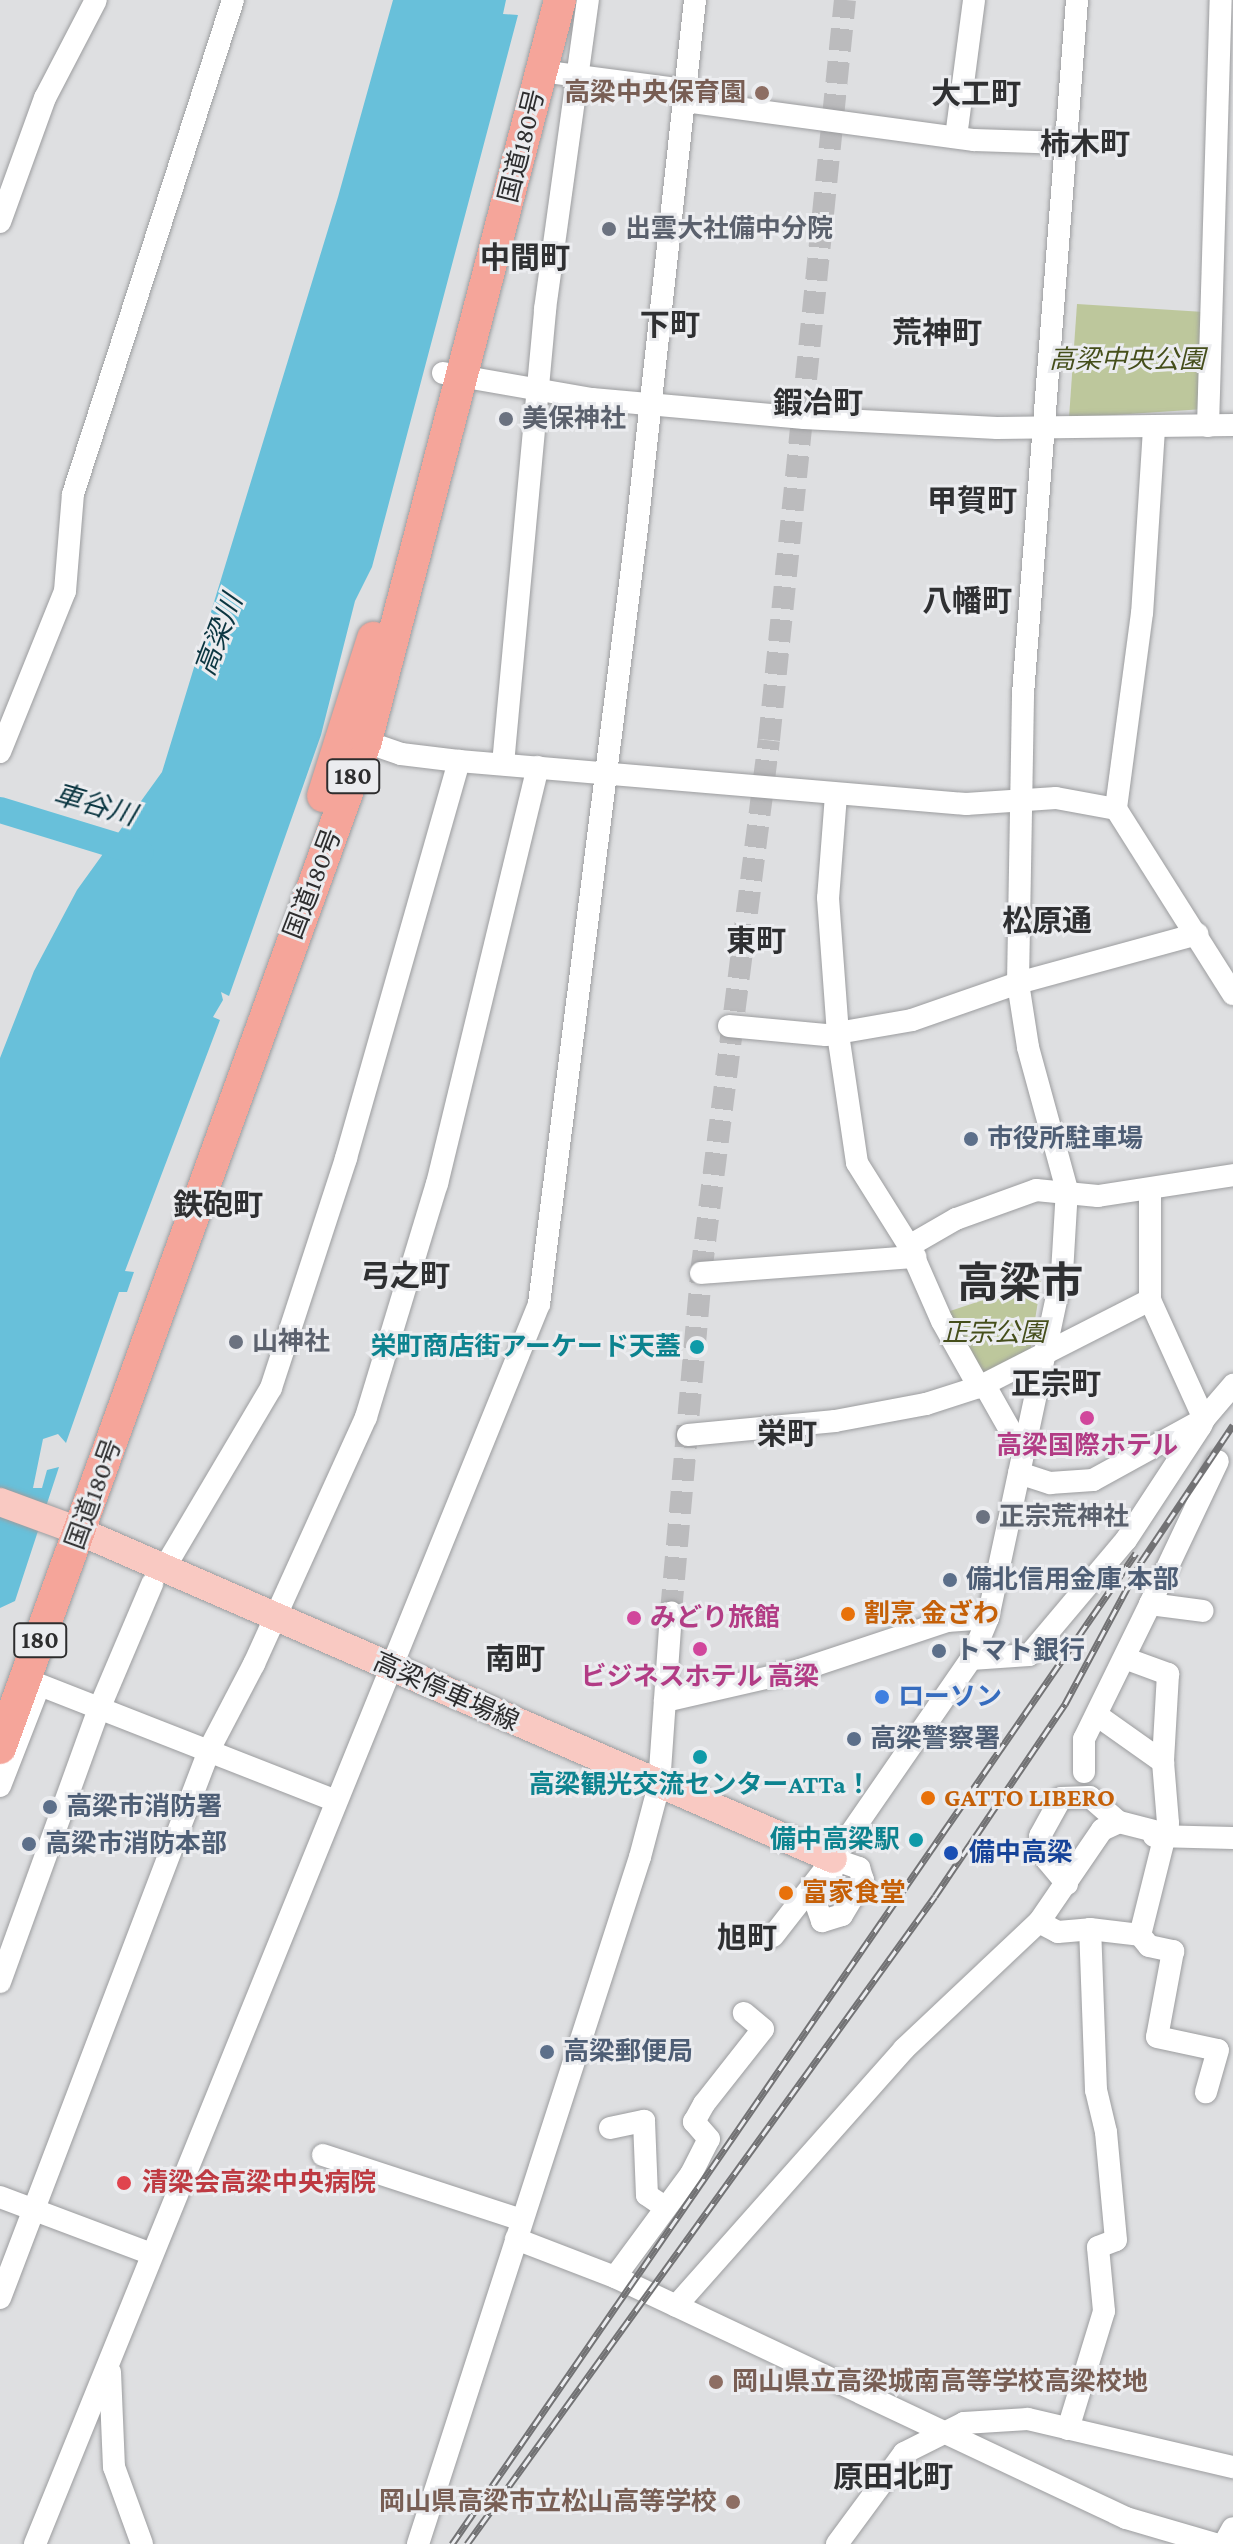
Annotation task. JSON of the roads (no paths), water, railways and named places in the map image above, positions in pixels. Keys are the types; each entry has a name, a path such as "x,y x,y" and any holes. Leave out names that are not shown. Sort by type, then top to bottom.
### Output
{"highway":[{"name":"国道180号","path":"453,374 539,0"},
{"name":"国道180号","path":"0,1691 355,738 453,374 560,0"},
{"name":"国道180号","path":"0,1748 60,1524"}],"main road":[{"name":"高梁停車場線","path":"0,1502 60,1524 833,1859"}],"street":[{"path":"0,222 45,98 96,0"},
{"path":"0,752 65,591 73,494 233,0"},
{"path":"503,764 536,391 588,0"},
{"path":"35,2544 336,1801 393,1668 429,1566 539,1304 607,773 695,0"},
{"path":"956,137 974,0"},
{"path":"773,1936 833,1859 971,1659 988,1618 1062,1273 1067,1190 1028,1047 1018,983 1023,694 1077,0"},
{"path":"1208,426 1221,0"},
{"path":"541,71 956,137 1066,143"},
{"path":"453,374 536,391 651,405 804,418 1154,429 1233,425"},
{"path":"1154,429 1142,613 1116,809 1134,844 1197,934 1233,994"},
{"path":"355,738 401,754 459,761 836,795 1022,803 1056,798 1116,809"},
{"path":"171,1557 271,1388 346,1158 459,761"},
{"path":"0,2298 31,2207 210,1748 276,1618 366,1417 437,1184 538,767"},
{"path":"836,795 828,898 838,1034 857,1163 912,1252 1021,1463 1050,1483 1093,1480 1204,1419"},
{"path":"729,1026 838,1034 912,1020 1018,983 1197,934"},
{"path":"701,1273 912,1252 970,1214 1036,1190 1067,1190 1098,1196 1150,1192 1233,1175"},
{"path":"1150,1192 1150,1300 1204,1419"},
{"path":"688,1435 835,1421 981,1386 1150,1300"},
{"path":"971,1659 1029,1655 1126,1540 1204,1419 1233,1385"},
{"path":"1084,1772 1084,1739 1127,1659 1218,1461"},
{"path":"0,1982 99,1709 152,1584"},
{"path":"1150,1604 1203,1611"},
{"path":"418,2544 623,1916 659,1785 671,1612"},
{"path":"665,1701 800,1670 947,1621 988,1618"},
{"path":"0,1786 55,1643"},
{"path":"1127,1659 1168,1674 1163,1762 1166,1834 1140,1935"},
{"path":"40,1685 210,1748 336,1801"},
{"path":"1098,1716 1163,1762"},
{"path":"1067,1884 1047,1860 1040,1836 1056,1803 1069,1794 1090,1797 1119,1822 1166,1834"},
{"path":"676,2306 904,2049 1039,1922 1102,1830 1119,1822"},
{"path":"1067,1884 1111,1840 1166,1834 1233,1838"},
{"path":"1039,1922 1058,1932 1090,1929 1140,1935 1149,1946 1173,1951 1157,2037 1218,2050 1206,2092"},
{"path":"1068,2429 1104,2311 1098,2247 1116,2240 1106,2132 1096,2090 1090,1929"},
{"path":"615,2277 709,2139 694,2122 763,2029 744,2013"},
{"path":"610,2128 644,2121 647,2195 665,2207"},
{"path":"323,2155 519,2229 804,2371 943,2431 1126,2518 1215,2544"},
{"path":"0,2197 152,2254"},
{"path":"110,2359 114,2467 142,2544"},
{"path":"837,2544 886,2472 904,2453 943,2431 1012,2417 1233,2467"},
{"path":"1224,2544 1233,2528"}],"water":[{"name":"高梁川","path":"393,0 506,0 503,14 518,15 372,567 355,601 321,735 229,996 221,992 223,1000 213,1017 220,1020 125,1271 134,1272 127,1292 119,1292 66,1443 58,1434 43,1439 33,1488 42,1488 47,1470 59,1467 15,1601 0,1608 0,1058 34,971 77,890 162,772 338,197"}],"waterway":[{"name":"車谷川","path":"0,810 141,853"}],"tunnel":[{"path":"671,1612 701,1273 769,740 845,0"}],"railway":[{"path":"467,2544 935,1896 1065,1704 1141,1562 1233,1425"},
{"path":"452,2544 1136,1553"}],"place":[{"name":"高梁中央保育園","path":"762,93"},
{"name":"出雲大社備中分院","path":"609,229"},
{"name":"美保神社","path":"506,419"},
{"name":"市役所駐車場","path":"971,1139"},
{"name":"山神社","path":"236,1342"},
{"name":"栄町商店街アーケード天蓋","path":"697,1347"},
{"name":"高梁国際ホテル","path":"1087,1418"},
{"name":"正宗荒神社","path":"983,1517"},
{"name":"備北信用金庫 本部","path":"950,1580"},
{"name":"割烹 金ざわ","path":"848,1614"},
{"name":"みどり旅館","path":"634,1618"},
{"name":"ビジネスホテル 高梁","path":"700,1649"},
{"name":"トマト銀行","path":"939,1651"},
{"name":"ローソン","path":"882,1697"},
{"name":"高梁警察署","path":"854,1739"},
{"name":"高梁観光交流センターATTa！","path":"700,1757"},
{"name":"GATTO LIBERO","path":"928,1798"},
{"name":"高梁市消防署","path":"50,1807"},
{"name":"備中高梁駅","path":"916,1840"},
{"name":"高梁市消防本部","path":"29,1844"},
{"name":"備中高梁","path":"951,1853"},
{"name":"富家食堂","path":"786,1893"},
{"name":"高梁郵便局","path":"547,2052"},
{"name":"清梁会高梁中央病院","path":"124,2183"},
{"name":"岡山県立高梁城南高等学校高梁校地","path":"716,2382"},
{"name":"岡山県高梁市立松山高等学校","path":"733,2502"}],"district":[{"name":"大工町","path":"976,94"},
{"name":"柿木町","path":"1085,144"},
{"name":"中間町","path":"525,258"},
{"name":"下町","path":"670,325"},
{"name":"荒神町","path":"937,333"},
{"name":"鍜冶町","path":"818,403"},
{"name":"甲賀町","path":"972,501"},
{"name":"八幡町","path":"967,601"},
{"name":"松原通","path":"1047,921"},
{"name":"東町","path":"756,941"},
{"name":"鉄砲町","path":"218,1205"},
{"name":"弓之町","path":"405,1276"},
{"name":"高梁市","path":"1020,1283"},
{"name":"正宗町","path":"1056,1384"},
{"name":"栄町","path":"787,1434"},
{"name":"南町","path":"515,1659"},
{"name":"旭町","path":"747,1938"},
{"name":"原田北町","path":"893,2477"}],"park label":[{"name":"高梁中央公園","path":"1127,360"},
{"name":"正宗公園","path":"994,1333"}]}
